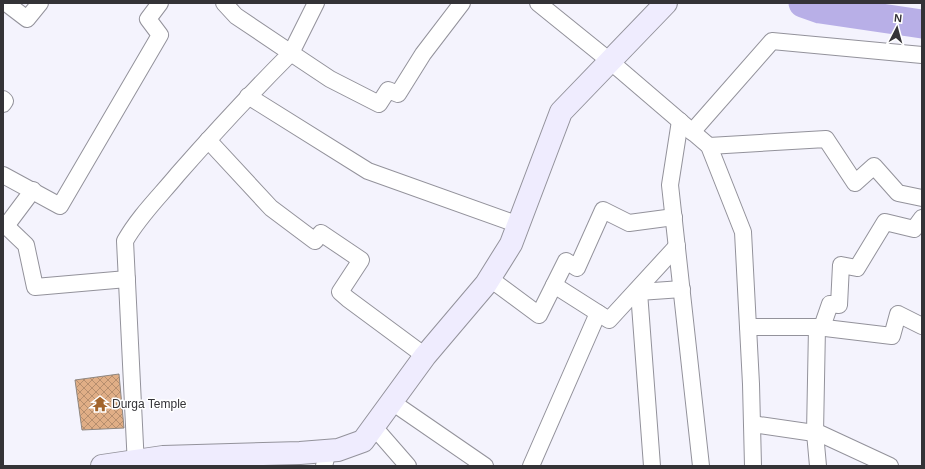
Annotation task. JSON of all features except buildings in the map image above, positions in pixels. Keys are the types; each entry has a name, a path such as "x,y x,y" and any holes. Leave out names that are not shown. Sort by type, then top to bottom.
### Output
{"street":[{"path":"6,3 27,19 40,3"},
{"path":"3,175 60,206 160,35 148,19 160,3"},
{"path":"224,3 236,16 290,53 330,79 379,104 388,90 398,94 423,54 462,3"},
{"path":"136,463 125,241 134,225 208,140 290,53 316,3"},
{"path":"538,3 611,62 709,146 743,232 753,466"},
{"path":"102,466 136,463 163,457 300,453 326,458 338,450 363,441 425,356 489,278 511,244 561,112 661,9"},
{"path":"692,132 772,41 922,55"},
{"path":"248,96 368,171 519,225"},
{"path":"3,99 5,100 3,104"},
{"path":"680,121 670,185 701,466"},
{"path":"709,146 826,139 855,183 874,166 898,193 922,198"},
{"path":"208,140 271,208 315,241 321,233 361,260 340,292 425,356"},
{"path":"33,190 5,224 26,245 35,287 127,280"},
{"path":"489,278 539,314 566,261 577,268 603,210 629,223 674,217"},
{"path":"818,466 815,433 820,327 830,304 839,305 841,265 857,268 886,222 914,229 922,218"},
{"path":"554,285 608,320 677,246"},
{"path":"652,466 639,292 682,290"},
{"path":"530,466 598,313"},
{"path":"748,328 820,327 892,336 898,314 922,326"},
{"path":"392,402 485,466"},
{"path":"752,424 821,434 890,466"},
{"path":"374,427 408,466"}],"waterway":[{"path":"803,3 820,9 922,24"}],"place":[{"name":"Durga Temple","path":"100,404"}]}
